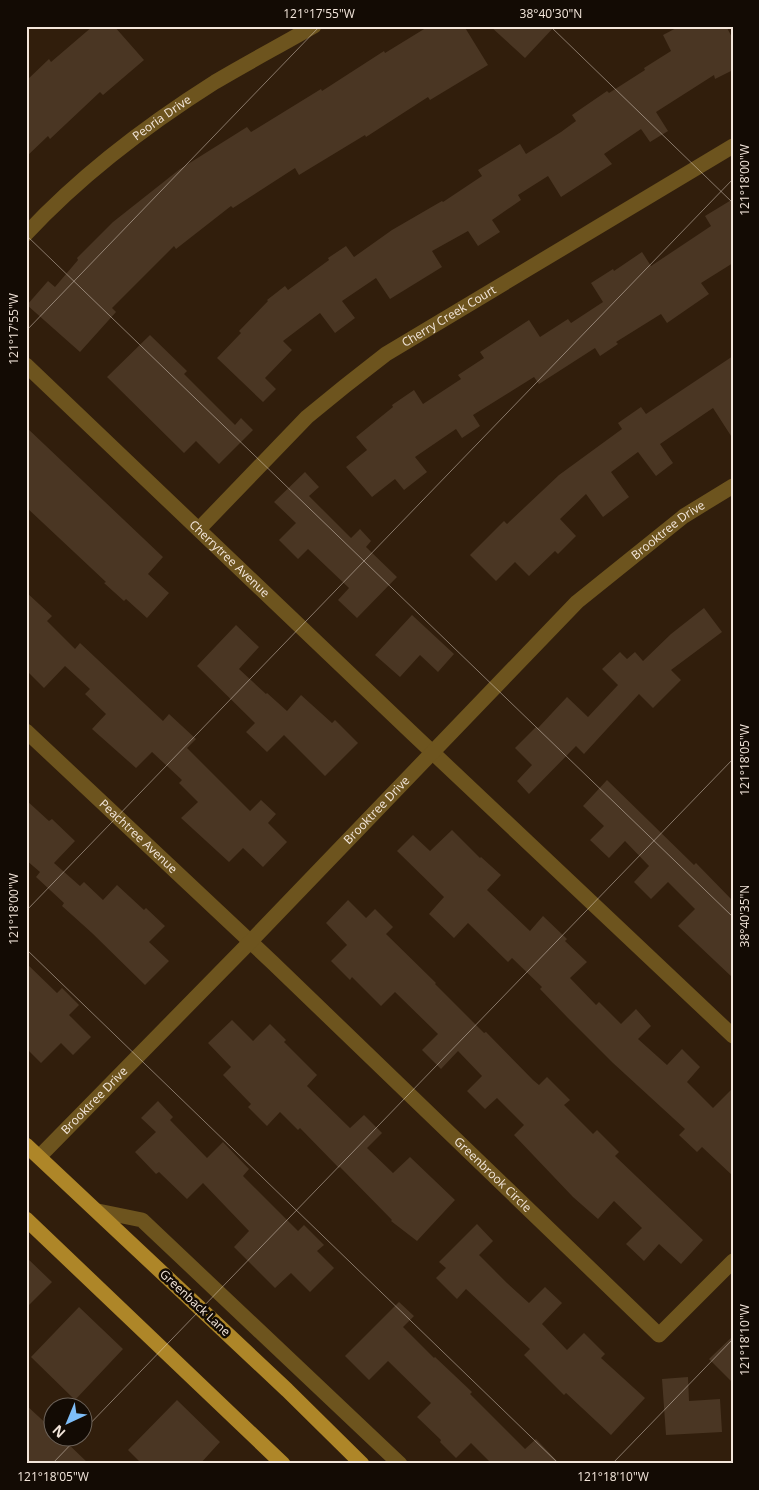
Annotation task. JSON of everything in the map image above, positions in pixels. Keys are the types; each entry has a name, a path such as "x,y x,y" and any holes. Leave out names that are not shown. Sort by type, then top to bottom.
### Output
{"main road":[{"name":"Greenback Lane","path":"26,1145 33,1156 98,1211 362,1464"},
{"path":"26,1220 283,1464"}],"street":[{"name":"Peoria Drive","path":"26,234 54,204 150,126 215,82 314,26"},
{"name":"Cherry Creek Court","path":"199,529 307,417 386,354 733,146"},
{"name":"Cherrytree Avenue","path":"26,365 433,753"},
{"name":"Brooktree Drive","path":"33,1156 250,942 577,602 684,516 733,486"},
{"name":"Peachtree Avenue","path":"26,731 250,942"},
{"path":"433,753 733,1036"},
{"name":"Greenbrook Circle","path":"250,942 659,1335 733,1261"},
{"path":"98,1211 142,1220 400,1464"}],"building":[{"path":"93,26 114,26 144,60 103,95 100,92 50,139 48,136 26,157 26,81 49,59 51,62"},
{"path":"429,26 464,26 488,65 430,100 428,97 366,137 365,135 299,175 295,168 233,208 231,206 176,249 174,246 112,308 116,312 80,352 27,305 48,281 55,287 78,260 77,258 113,222 180,169 247,127 251,132 321,89 322,91 384,51 385,53"},
{"path":"490,26 555,26 525,58"},
{"path":"680,26 726,26 733,39 733,70 715,79 714,75 656,112 668,131 650,142 641,129 604,154 612,164 561,197 548,176 518,195 521,200 492,220 500,232 478,246 468,231 432,251 442,267 390,299 376,278 342,301 355,318 335,333 320,313 283,341 292,350 265,378 276,389 263,402 217,358 241,333 239,331 267,300 285,286 288,290 346,246 354,257 392,230 443,202 482,176 478,170 520,144 526,154 561,132 576,121 572,115 607,91 609,93 645,70 644,68 671,51 663,35"},
{"path":"733,199 733,263 701,283 709,294 667,323 661,314 616,342 618,344 600,356 595,348 539,384 534,377 473,415 480,426 462,438 456,429 415,457 427,472 404,490 395,479 372,497 346,467 367,450 356,437 393,407 392,405 414,390 423,404 461,379 458,375 484,358 480,352 529,320 540,337 568,319 571,323 603,302 591,283 613,269 614,271 642,252 651,266 711,226 705,216"},
{"path":"150,335 187,371 184,374 235,425 241,418 253,430 219,464 196,441 184,453 107,377"},
{"path":"733,356 733,439 713,408 660,444 673,463 656,476 638,452 611,472 629,497 603,517 586,494 560,519 576,536 558,554 555,551 529,576 515,562 496,581 470,555 504,521 507,524 559,475 622,429 618,423 641,407 646,414"},
{"path":"26,427 163,557 148,574 169,593 147,618 104,583 106,582 26,507"},
{"path":"305,472 319,487 309,496 351,538 360,529 371,541 366,547 397,577 357,618 338,600 349,588 308,549 298,559 279,540 296,523 274,502"},
{"path":"26,592 52,616 47,621 75,649 80,643 163,721 169,714 196,739 187,748 250,811 261,800 276,814 268,823 287,842 263,867 243,848 229,862 181,818 198,802 179,783 182,780 152,752 136,768 92,729 106,714 85,694 90,689 65,666 44,688 26,670"},
{"path":"704,608 722,632 671,670 681,680 653,708 639,694 584,754 576,746 529,794 517,781 532,765 515,748 536,727 538,728 567,697 588,717 618,685 602,669 620,652 627,659 635,652 643,661 671,634"},
{"path":"412,615 454,654 438,672 420,655 400,677 375,655"},
{"path":"236,625 259,647 239,669 287,711 301,695 332,723 335,720 358,743 325,776 284,735 267,752 246,732 255,723 197,666"},
{"path":"607,780 694,865 696,863 733,901 733,978 678,926 695,909 668,882 651,899 634,882 649,866 625,841 609,858 590,840 604,826 583,806"},
{"path":"26,800 49,821 52,819 75,841 54,863 80,886 84,882 103,900 117,885 165,926 149,942 169,961 145,985 62,906 64,903 36,877 40,872 26,860"},
{"path":"452,830 480,858 501,875 487,890 530,931 543,916 587,962 570,978 596,1005 599,1002 621,1024 636,1009 651,1026 638,1039 667,1065 682,1049 700,1067 687,1082 713,1108 733,1088 733,1176 702,1147 697,1152 679,1135 685,1129 613,1063 540,989 542,987 512,958 508,962 468,923 454,938 429,914 444,897 397,851 413,835 430,851"},
{"path":"348,900 366,918 375,909 393,927 386,934 435,984 539,1085 547,1077 570,1100 564,1105 593,1134 597,1130 619,1152 615,1156 703,1240 681,1264 659,1244 644,1261 626,1244 642,1228 614,1201 598,1219 573,1197 514,1135 524,1125 497,1098 485,1109 467,1091 482,1076 458,1051 441,1069 422,1050 438,1034 395,992 381,1006 352,977 350,980 331,961 347,945 326,923"},
{"path":"26,963 57,993 62,988 79,1005 69,1015 91,1037 73,1055 61,1043 41,1063 26,1048"},
{"path":"232,1020 253,1041 270,1024 286,1040 284,1042 317,1075 307,1086 350,1128 364,1115 382,1133 367,1148 393,1173 410,1157 455,1200 417,1241 391,1221 340,1167 300,1128 298,1130 280,1112 267,1126 248,1107 251,1104 223,1075 231,1067 208,1043"},
{"path":"158,1101 173,1117 170,1120 207,1158 223,1142 249,1169 243,1176 298,1231 304,1225 324,1245 317,1251 334,1268 310,1292 291,1273 275,1288 234,1247 249,1231 203,1183 187,1199 159,1172 156,1174 135,1152 156,1132 141,1118"},
{"path":"477,1224 493,1241 479,1255 507,1283 529,1303 545,1287 562,1303 542,1324 567,1350 584,1333 605,1354 601,1358 645,1398 611,1435 566,1393 564,1395 524,1355 530,1349 466,1289 457,1299 436,1278 446,1268 439,1262"},
{"path":"26,1257 52,1282 26,1308"},
{"path":"399,1302 414,1316 403,1327 472,1392 470,1394 525,1449 536,1439 560,1464 492,1464 471,1443 456,1458 440,1442 441,1440 417,1417 431,1403 388,1361 369,1380 345,1356"},
{"path":"79,1307 123,1349 77,1398 73,1398 31,1357"},
{"path":"733,1336 733,1383 709,1359"},
{"path":"688,1377 689,1401 720,1399 722,1432 666,1435 662,1379"},
{"path":"177,1400 220,1442 200,1464 142,1464 128,1450"},
{"path":"26,1405 42,1420 42,1448 72,1448 89,1464 26,1464"}]}
